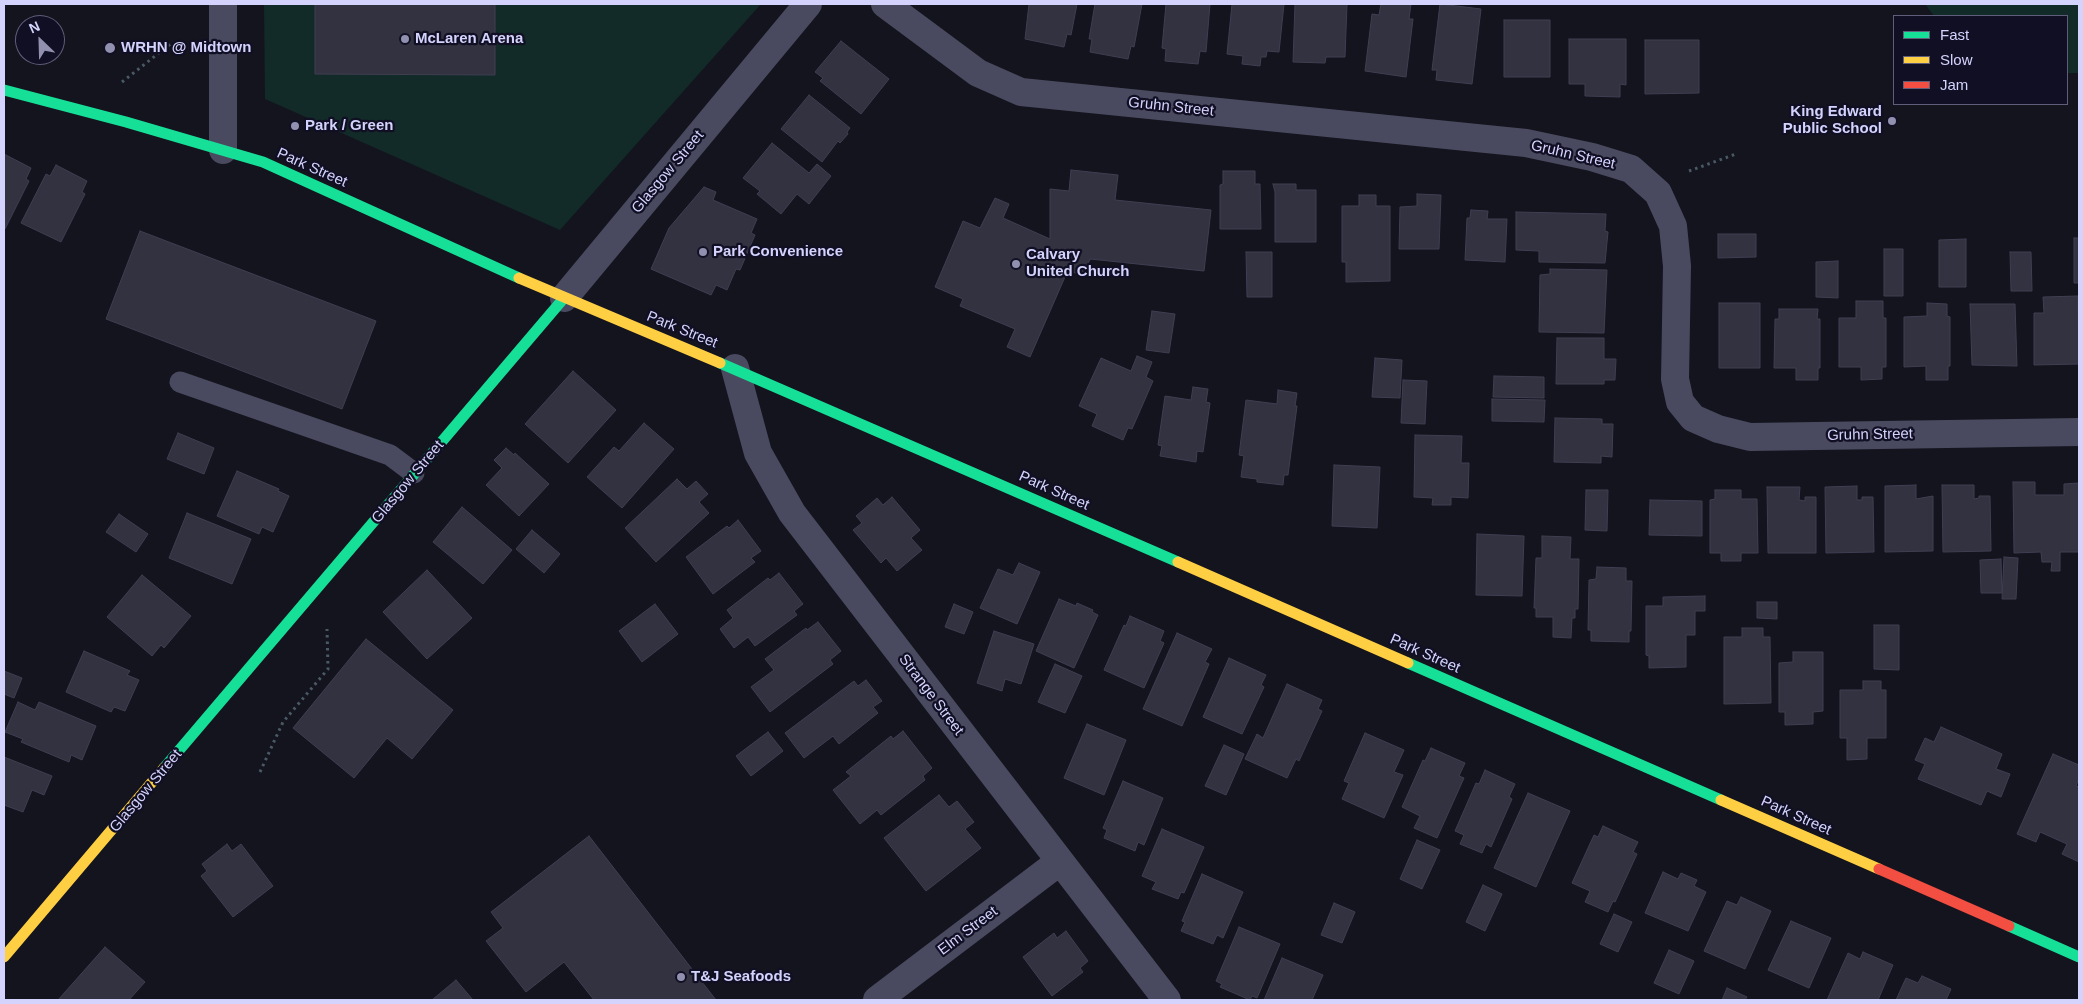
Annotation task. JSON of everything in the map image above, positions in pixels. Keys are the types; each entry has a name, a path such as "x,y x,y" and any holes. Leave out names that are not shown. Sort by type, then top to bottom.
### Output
{"street":[{"path":"223,4 223,150"},
{"name":"Glasgow Street","path":"4,957 564,298 808,4"},
{"name":"Gruhn Street","path":"885,4 978,73 1021,92 1526,143 1592,156 1631,169 1658,193 1673,226 1677,266 1675,379 1680,402 1693,418 1718,429 1750,436 2079,432"},
{"name":"Park Street","path":"4,90 126,122 263,162 564,298 735,368 2079,956"},
{"name":"Strange Street","path":"735,368 758,453 792,513 1167,1000"},
{"name":"Elm Street","path":"877,1000 1059,862"}],"lane":[{"path":"180,382 390,455 414,473"}],"path":[{"path":"122,82 174,42"},
{"path":"1690,171 1736,154"},
{"path":"260,772 283,722 328,669 327,627"}],"green space":[{"path":"264,4 761,4 560,230 265,99"},
{"path":"1925,4 2079,4 2079,73 2068,73 2068,15 1933,15"}],"building":[{"name":"McLaren Arena","path":"315,4 495,4 495,75 315,74"},
{"path":"1029,4 1077,4 1071,35 1067,34 1064,47 1025,39"},
{"path":"1095,4 1142,4 1134,47 1131,46 1128,59 1090,52 1092,39 1089,39"},
{"path":"1166,4 1210,4 1206,52 1200,51 1198,64 1165,61 1166,49 1162,48"},
{"path":"1232,4 1284,4 1279,52 1267,51 1266,57 1261,57 1260,66 1242,64 1243,56 1227,54"},
{"path":"1295,4 1347,4 1345,57 1326,57 1325,63 1293,62"},
{"path":"1381,4 1411,4 1409,19 1413,19 1406,77 1365,71 1372,14 1379,15"},
{"path":"1440,4 1481,9 1472,84 1436,80 1437,70 1432,70"},
{"path":"1504,20 1550,20 1550,77 1504,77"},
{"path":"1569,39 1626,39 1626,85 1620,84 1620,97 1585,96 1585,84 1569,84"},
{"path":"1645,40 1699,40 1699,93 1645,94"},
{"path":"841,41 889,79 861,114 820,81 823,78 815,72"},
{"path":"809,95 850,128 847,132 848,134 840,143 838,141 822,162 781,129"},
{"path":"772,143 809,173 817,164 831,176 809,204 797,194 781,214 757,194 760,191 743,178"},
{"path":"4,154 31,168 26,179 29,181 5,229"},
{"path":"56,165 87,181 82,192 85,194 61,242 21,223 46,174 50,176"},
{"name":"Calvary United Church","path":"1071,170 1118,175 1115,200 1211,210 1204,271 1090,259 1083,276 1068,270 1030,357 1007,347 1015,329 960,306 963,299 935,287 963,221 980,228 995,198 1009,204 1003,218 1050,239 1050,189 1069,191"},
{"path":"1223,171 1255,171 1255,184 1260,184 1261,229 1220,229 1220,185 1223,184"},
{"path":"1273,184 1296,184 1296,190 1316,190 1316,242 1275,242 1275,192"},
{"name":"Park Convenience","path":"704,187 716,192 713,200 757,219 751,233 755,235 740,270 736,269 727,290 716,285 711,295 651,269 669,228"},
{"path":"1417,194 1441,195 1439,249 1399,249 1400,207 1417,206"},
{"path":"1359,195 1376,195 1376,206 1390,206 1390,281 1346,282 1346,262 1342,262 1342,206 1359,206"},
{"path":"1471,210 1488,211 1487,219 1507,219 1505,262 1465,260 1467,218 1470,218"},
{"path":"1516,212 1606,214 1605,231 1608,232 1605,263 1539,262 1539,251 1516,250"},
{"path":"140,231 376,321 342,409 106,319"},
{"path":"1718,234 1756,234 1756,257 1718,258"},
{"path":"2074,238 2079,238 2079,283 2074,283"},
{"path":"1966,239 1966,287 1939,287 1939,240"},
{"path":"1884,249 1903,249 1903,296 1884,296"},
{"path":"1246,252 1272,252 1272,297 1247,297"},
{"path":"2010,252 2031,252 2032,291 2011,291"},
{"path":"1838,261 1838,298 1816,297 1816,262"},
{"path":"1550,269 1607,270 1604,333 1539,332 1540,275 1550,274"},
{"path":"2078,296 2079,364 2034,365 2034,313 2044,313 2043,297"},
{"path":"1856,301 1883,301 1883,318 1886,318 1886,367 1882,367 1882,379 1861,380 1861,367 1839,367 1839,318 1856,318"},
{"path":"1719,303 1760,303 1760,368 1719,368"},
{"path":"1927,303 1947,304 1947,316 1950,317 1950,366 1948,366 1948,380 1926,380 1926,366 1904,367 1904,317 1927,316"},
{"path":"1970,304 2015,304 2017,366 1972,365"},
{"path":"1779,309 1818,309 1817,319 1820,319 1820,368 1818,368 1818,380 1796,380 1796,368 1774,368 1775,319 1779,319"},
{"path":"1152,311 1175,314 1169,353 1146,350"},
{"path":"1557,338 1604,338 1604,359 1616,359 1615,380 1604,380 1604,384 1556,384"},
{"path":"1137,356 1152,362 1146,377 1153,381 1132,429 1128,428 1123,440 1092,426 1097,414 1079,406 1101,358 1131,371"},
{"path":"1375,358 1402,360 1400,398 1372,397"},
{"path":"573,371 616,410 568,463 525,424"},
{"path":"1494,376 1544,377 1544,398 1493,397"},
{"path":"1403,380 1427,381 1425,424 1401,423"},
{"path":"1193,387 1208,389 1206,402 1210,403 1203,452 1197,451 1196,462 1160,456 1162,446 1158,445 1165,396 1191,400"},
{"path":"1278,390 1297,393 1288,475 1284,475 1283,485 1257,482 1257,479 1241,477 1244,456 1239,455 1246,400 1277,404"},
{"path":"1492,399 1545,400 1544,422 1492,421"},
{"path":"1555,418 1602,419 1602,424 1613,424 1612,457 1601,456 1601,463 1554,462"},
{"path":"644,423 674,449 622,508 587,477 614,447 619,451"},
{"path":"178,433 214,448 204,474 167,459"},
{"path":"1415,435 1462,436 1461,463 1469,463 1468,498 1451,497 1451,505 1432,505 1433,498 1414,497"},
{"path":"506,448 514,455 515,453 549,484 519,516 486,485 502,468 494,460"},
{"path":"1334,465 1380,467 1377,528 1332,526"},
{"path":"237,471 279,489 278,491 289,496 273,532 262,527 259,534 217,516"},
{"path":"677,479 687,489 696,481 708,494 699,502 709,513 656,562 625,528"},
{"path":"2013,482 2035,482 2035,495 2064,495 2064,484 2079,483 2079,552 2060,552 2060,571 2051,571 2052,562 2042,562 2041,552 2014,553"},
{"path":"1916,485 1916,499 1933,496 1933,551 1885,552 1885,486"},
{"path":"1942,485 1974,485 1974,499 1979,498 1979,496 1990,496 1991,551 1943,552"},
{"path":"1857,486 1857,500 1862,500 1862,497 1873,497 1874,552 1826,553 1825,487"},
{"path":"1767,487 1800,487 1799,500 1805,501 1805,497 1816,497 1816,553 1768,553"},
{"path":"1586,490 1608,490 1607,531 1585,530"},
{"path":"1715,490 1741,490 1741,499 1757,499 1758,553 1741,553 1741,561 1721,561 1721,553 1710,553 1710,500 1715,499"},
{"path":"892,497 920,530 911,538 922,550 897,571 886,558 881,563 853,530 862,523 856,516 877,498 883,505"},
{"path":"1650,500 1702,501 1702,536 1649,535"},
{"path":"462,507 512,550 483,584 433,542"},
{"path":"187,513 251,539 232,584 169,558"},
{"path":"119,514 148,534 136,552 106,532"},
{"path":"738,520 761,551 751,558 755,562 713,594 686,557"},
{"path":"532,530 560,554 544,573 516,549"},
{"path":"1477,534 1524,536 1522,596 1476,595"},
{"path":"1542,536 1571,537 1570,559 1579,559 1578,609 1575,609 1575,618 1572,618 1571,638 1553,637 1553,617 1536,617 1536,608 1534,608 1536,558 1542,558"},
{"path":"2004,557 2018,558 2016,599 2002,599"},
{"path":"2001,559 2002,593 1981,593 1980,560"},
{"path":"1019,563 1040,572 1017,624 980,608 998,569 1013,575"},
{"path":"1597,567 1626,568 1626,581 1632,581 1629,642 1591,641 1591,630 1588,630 1589,580 1596,579"},
{"path":"427,570 472,618 427,659 383,612"},
{"path":"779,573 803,604 794,611 797,615 755,646 748,637 734,648 720,629 733,618 727,610 768,578 770,580"},
{"path":"142,575 191,616 164,648 161,645 152,656 107,617"},
{"path":"1705,596 1705,611 1695,611 1695,635 1686,635 1686,667 1649,668 1649,656 1646,655 1646,606 1663,606 1663,597"},
{"path":"1059,599 1076,606 1077,603 1093,610 1092,612 1098,615 1074,668 1036,651"},
{"path":"1757,602 1777,602 1777,619 1757,618"},
{"path":"655,604 678,634 642,662 619,631"},
{"path":"954,604 973,612 964,634 945,627"},
{"path":"1130,616 1164,631 1160,641 1164,643 1144,688 1104,670 1124,625 1126,626"},
{"path":"818,622 841,651 830,660 833,664 770,712 751,687 774,670 765,659 806,628 807,630"},
{"path":"1874,625 1899,625 1899,670 1874,669"},
{"path":"1742,628 1763,628 1763,637 1770,637 1771,703 1724,704 1724,637 1742,637"},
{"path":"994,631 1034,644 1021,684 1005,679 1002,691 977,683"},
{"path":"1177,633 1212,649 1205,662 1209,664 1182,726 1143,709"},
{"path":"366,639 453,710 412,759 387,738 354,778 293,728"},
{"path":"84,651 130,671 127,675 139,680 125,711 114,707 111,712 66,692"},
{"path":"1793,652 1823,652 1823,711 1813,712 1813,724 1785,725 1785,712 1779,712 1779,663 1793,662"},
{"path":"1229,658 1266,675 1261,685 1264,687 1242,734 1203,717"},
{"path":"1055,664 1082,676 1065,713 1038,702"},
{"path":"4,671 22,678 14,698 4,694"},
{"path":"866,680 882,701 873,707 878,713 839,744 833,736 804,758 785,733 854,681 858,686"},
{"path":"1863,681 1881,681 1881,690 1886,690 1886,738 1867,738 1867,759 1847,760 1847,738 1840,738 1840,690 1863,690"},
{"path":"1287,684 1322,700 1318,709 1322,711 1299,761 1296,759 1287,778 1245,759 1257,734 1263,738"},
{"path":"18,702 35,710 39,702 96,726 82,760 71,755 69,762 21,742 23,739 5,732"},
{"path":"1087,724 1126,740 1104,795 1064,778"},
{"path":"1941,727 2002,754 1996,769 2010,774 2001,797 1987,791 1981,805 1918,779 1925,764 1915,760 1925,738 1934,742"},
{"path":"903,731 932,768 923,776 925,780 881,815 877,810 860,824 833,790 851,776 846,772 891,736 893,739"},
{"path":"768,732 783,751 751,776 736,756"},
{"path":"1365,733 1404,750 1394,772 1403,775 1384,818 1342,799 1349,783 1344,781"},
{"path":"1224,745 1244,754 1226,795 1205,786"},
{"path":"1431,748 1465,763 1459,776 1464,778 1437,838 1414,828 1420,816 1402,807 1423,760 1425,761"},
{"path":"2053,754 2079,765 2079,778 2076,786 2079,787 2079,862 2062,854 2067,844 2040,832 2036,842 2017,834"},
{"path":"4,757 52,776 44,795 32,790 23,812 4,805"},
{"path":"1485,770 1515,784 1509,797 1512,799 1491,847 1486,844 1482,853 1460,844 1464,835 1455,831 1476,783 1479,784"},
{"path":"1123,781 1163,798 1144,845 1138,842 1135,851 1104,838 1107,830 1103,828"},
{"path":"1528,793 1570,811 1536,887 1494,868"},
{"path":"939,795 949,807 957,801 974,822 965,829 981,848 926,891 884,838"},
{"path":"1603,826 1638,842 1633,852 1637,854 1615,902 1613,901 1608,912 1585,902 1590,891 1572,883 1594,835 1598,837"},
{"path":"1162,829 1204,847 1184,893 1181,892 1178,899 1152,889 1156,882 1142,876"},
{"path":"589,836 716,1000 594,1000 564,962 526,992 486,941 503,928 491,912"},
{"path":"1417,840 1440,850 1422,889 1400,879"},
{"path":"227,844 232,851 241,844 273,886 233,917 201,876 207,871 202,864"},
{"path":"1663,872 1678,879 1681,873 1697,880 1694,886 1706,892 1688,931 1645,913"},
{"path":"1202,874 1243,892 1223,938 1217,935 1213,944 1181,931 1185,922 1182,921"},
{"path":"1483,885 1502,894 1485,931 1466,922"},
{"path":"1741,897 1771,911 1745,969 1704,951 1727,901 1737,905"},
{"path":"1334,903 1355,912 1342,943 1321,935"},
{"path":"1614,914 1632,922 1618,952 1600,944"},
{"path":"1791,921 1831,938 1809,988 1768,970"},
{"path":"1239,927 1280,944 1257,998 1252,996 1250,1000 1220,987 1222,984 1216,981"},
{"path":"1066,931 1088,961 1080,968 1083,972 1052,996 1023,957 1054,933 1057,938"},
{"path":"105,947 145,982 129,1000 58,1000"},
{"path":"1669,950 1694,961 1679,994 1654,983"},
{"path":"1863,952 1893,965 1878,1000 1827,1000 1848,953 1860,959"},
{"path":"1282,958 1323,975 1312,1000 1264,1000"},
{"path":"1922,976 1951,989 1946,1000 1896,1000 1906,978 1918,983"},
{"path":"456,980 473,1000 432,1000"},
{"path":"1727,988 1747,997 1745,1000 1722,1000"}],"traffic: fast":[{"path":"4,90 126,122 263,162 519,278"},
{"path":"164,768 564,298"},
{"path":"720,363 1178,562"},
{"path":"1408,663 1721,800"},
{"path":"2009,926 2079,957"}],"traffic: slow":[{"path":"519,278 720,363"},
{"path":"1178,562 1408,663"},
{"path":"4,957 164,768"},
{"path":"1721,800 1879,869"}],"traffic: jam":[{"path":"1879,869 2009,926"}],"place":[{"name":"McLaren Arena","path":"405,39"},
{"name":"WRHN @ Midtown","path":"110,48"},
{"name":"King Edward Public School","path":"1892,121"},
{"name":"Park / Green","path":"295,126"},
{"name":"Park Convenience","path":"703,252"},
{"name":"Calvary United Church","path":"1016,264"},
{"name":"T&J Seafoods","path":"681,977"}]}
